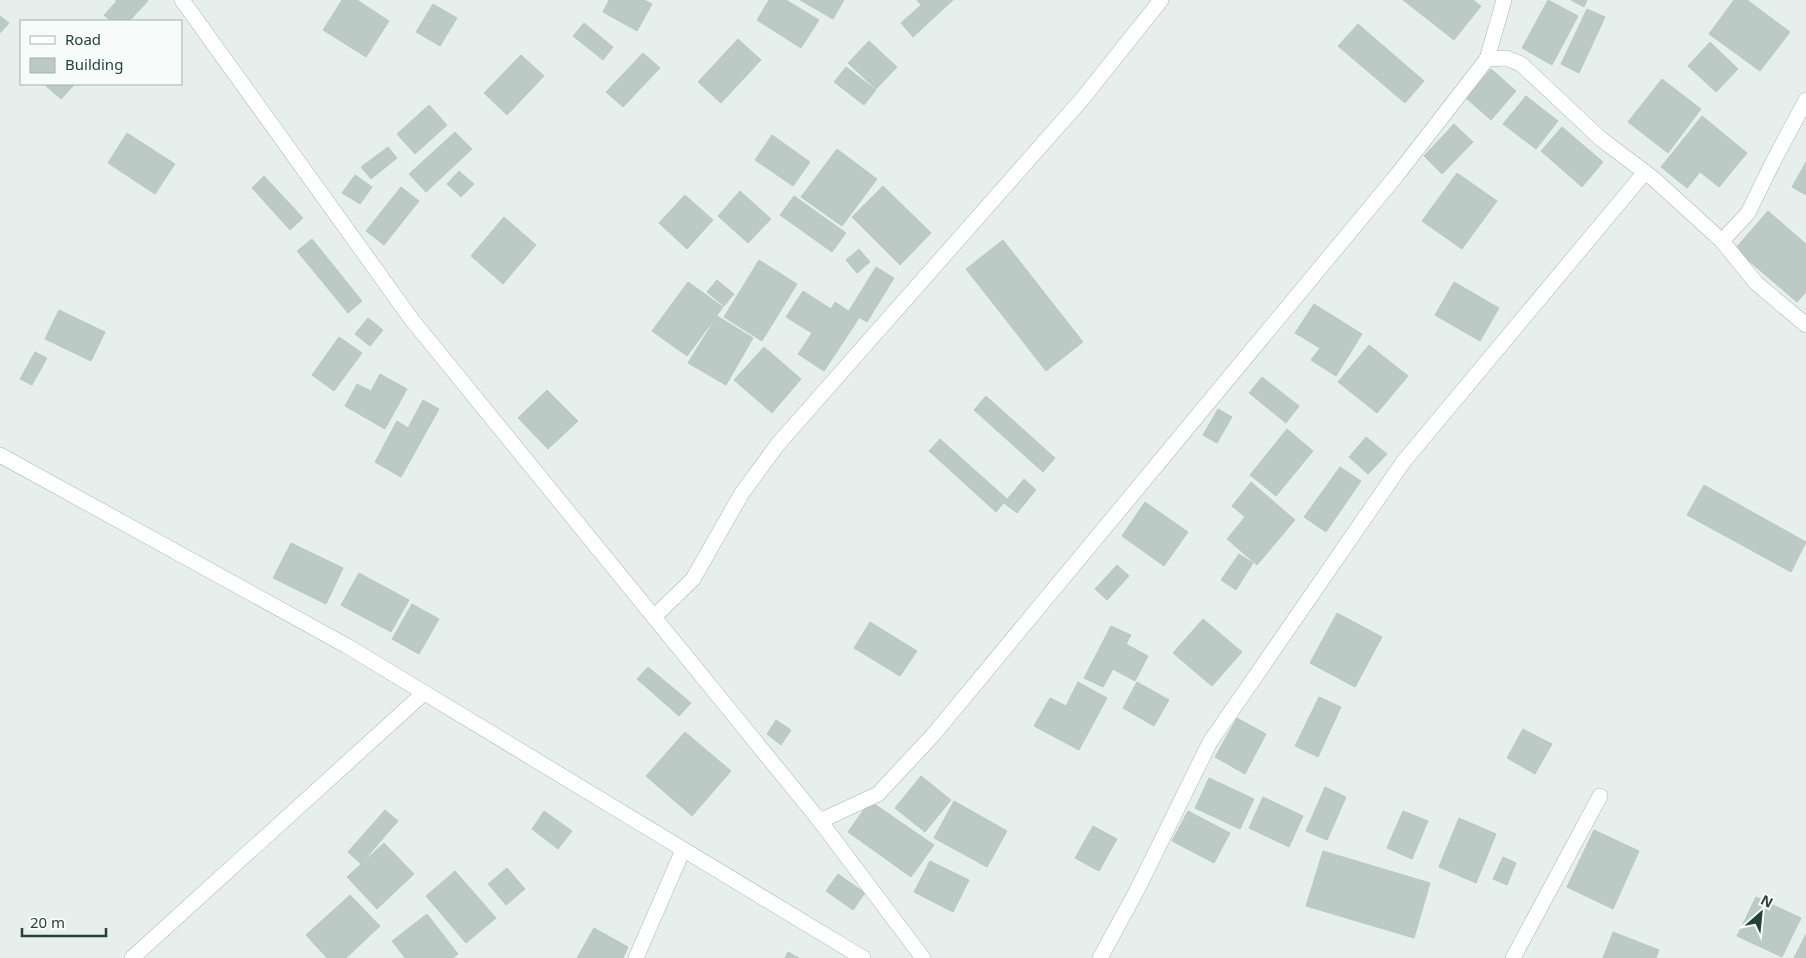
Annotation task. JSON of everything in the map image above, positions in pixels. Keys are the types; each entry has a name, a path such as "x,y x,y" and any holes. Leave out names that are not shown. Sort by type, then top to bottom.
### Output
{"street":[{"path":"182,0 412,320 820,821 923,958"},
{"path":"654,617 693,579 742,493 778,444 1082,98 1161,0"},
{"path":"820,821 878,794 933,735 1397,176 1487,60 1504,0"},
{"path":"1487,60 1506,58 1521,64 1601,139 1645,172 1722,241 1756,283 1806,325"},
{"path":"1722,241 1748,213 1806,100"},
{"path":"1100,958 1136,892 1210,742 1365,517 1404,461 1645,172"},
{"path":"0,455 347,646 863,958"},
{"path":"132,958 424,693"},
{"path":"1514,958 1600,796"},
{"path":"636,958 683,850"}],"building":[{"path":"115,0 148,1 130,20 110,20 104,15 117,1"},
{"path":"342,0 357,0 389,21 366,57 323,30"},
{"path":"609,0 644,0 652,4 637,31 603,12"},
{"path":"769,0 786,0 819,20 801,48 757,20"},
{"path":"800,0 844,0 833,19"},
{"path":"917,0 953,0 913,37 901,23 921,5"},
{"path":"1403,0 1473,0 1481,6 1454,40"},
{"path":"1548,0 1578,16 1552,65 1522,48"},
{"path":"1571,0 1587,0 1584,7"},
{"path":"1734,0 1747,0 1790,32 1760,71 1709,34"},
{"path":"433,4 457,18 440,46 416,32"},
{"path":"1587,9 1605,17 1579,73 1561,64"},
{"path":"0,16 9,23 0,33"},
{"path":"584,23 613,47 603,60 573,36"},
{"path":"1358,24 1424,81 1405,103 1338,46"},
{"path":"738,39 761,60 721,103 698,82"},
{"path":"869,41 897,67 876,89 848,63"},
{"path":"1710,42 1738,69 1716,92 1688,66"},
{"path":"643,53 660,68 623,107 606,92"},
{"path":"521,55 544,76 507,115 484,93"},
{"path":"846,67 876,90 864,105 834,82"},
{"path":"1491,69 1516,91 1491,120 1466,98"},
{"path":"1662,79 1701,109 1668,153 1628,122"},
{"path":"45,85 74,85 61,99"},
{"path":"1526,96 1558,121 1536,149 1503,124"},
{"path":"429,105 447,125 415,154 397,134"},
{"path":"1702,116 1747,153 1719,187 1700,172 1687,188 1661,167"},
{"path":"1454,124 1473,142 1442,174 1424,156"},
{"path":"1562,127 1603,162 1582,187 1541,151"},
{"path":"455,132 472,149 426,192 409,174"},
{"path":"127,133 175,164 155,194 108,163"},
{"path":"772,135 810,162 793,186 755,160"},
{"path":"388,147 397,158 371,179 361,167"},
{"path":"837,149 877,179 842,226 801,197"},
{"path":"1806,162 1806,195 1792,187"},
{"path":"459,171 474,184 461,197 447,184"},
{"path":"1457,173 1497,201 1462,249 1422,221"},
{"path":"355,175 372,187 360,204 342,193"},
{"path":"264,176 303,218 290,230 252,188"},
{"path":"883,186 931,233 900,265 852,217"},
{"path":"401,187 419,201 384,245 366,231"},
{"path":"740,191 771,219 748,243 718,216"},
{"path":"685,195 713,220 687,249 659,223"},
{"path":"794,196 846,233 832,252 780,215"},
{"path":"1768,211 1806,244 1806,292 1797,302 1735,249"},
{"path":"504,217 536,245 503,284 471,256"},
{"path":"312,239 362,301 348,313 297,251"},
{"path":"1003,240 1083,342 1046,371 966,269"},
{"path":"859,249 870,262 857,273 846,260"},
{"path":"759,260 797,284 762,341 724,317"},
{"path":"876,267 894,278 867,322 849,311"},
{"path":"717,280 734,294 724,306 707,292"},
{"path":"688,282 723,307 687,356 652,331"},
{"path":"1454,282 1499,308 1480,341 1435,315"},
{"path":"803,291 831,309 835,302 859,318 824,371 798,354 812,333 786,317"},
{"path":"1314,304 1362,334 1336,376 1311,360 1320,348 1295,333"},
{"path":"59,310 105,332 91,361 45,339"},
{"path":"717,316 753,338 726,385 688,363"},
{"path":"368,318 383,330 370,346 355,334"},
{"path":"339,337 362,353 334,391 312,375"},
{"path":"1369,345 1408,376 1377,413 1338,382"},
{"path":"764,347 801,379 772,413 734,380"},
{"path":"35,352 47,358 32,385 20,379"},
{"path":"380,374 407,389 385,429 345,406 357,384 371,391"},
{"path":"1262,377 1299,406 1286,423 1249,393"},
{"path":"547,390 578,421 548,449 518,418"},
{"path":"986,396 1055,458 1043,472 974,410"},
{"path":"423,400 439,409 401,477 375,462 397,421 408,428"},
{"path":"1218,409 1232,417 1217,443 1203,435"},
{"path":"1287,429 1313,451 1276,496 1250,475"},
{"path":"1366,437 1387,454 1368,474 1349,457"},
{"path":"940,439 1007,499 996,512 929,451"},
{"path":"1340,467 1361,481 1326,532 1304,517"},
{"path":"1024,479 1036,490 1017,513 1004,503"},
{"path":"1251,482 1295,520 1257,565 1227,539 1245,517 1232,506"},
{"path":"1704,485 1806,542 1791,572 1687,515"},
{"path":"1145,502 1188,532 1164,566 1122,536"},
{"path":"291,543 343,568 326,604 273,578"},
{"path":"1239,554 1253,563 1236,590 1221,580"},
{"path":"1117,565 1129,576 1107,600 1095,589"},
{"path":"359,573 409,600 391,632 341,605"},
{"path":"412,604 439,619 419,654 392,639"},
{"path":"1337,613 1382,637 1355,687 1310,663"},
{"path":"1203,619 1242,652 1212,686 1173,653"},
{"path":"870,622 917,651 900,676 854,648"},
{"path":"1111,626 1131,635 1126,644 1148,656 1135,681 1113,669 1103,687 1084,678"},
{"path":"648,667 691,703 679,716 637,679"},
{"path":"1078,682 1107,698 1079,750 1034,726 1050,698 1066,706"},
{"path":"1137,682 1169,700 1154,726 1123,708"},
{"path":"1319,697 1341,707 1318,757 1295,746"},
{"path":"1237,718 1266,734 1245,774 1215,757"},
{"path":"776,720 791,730 781,745 767,734"},
{"path":"1523,729 1552,744 1535,774 1507,758"},
{"path":"685,732 731,771 692,816 646,776"},
{"path":"921,776 951,800 925,832 895,808"},
{"path":"1209,778 1254,799 1240,829 1195,808"},
{"path":"1325,787 1346,797 1327,840 1306,831"},
{"path":"1263,797 1303,816 1289,847 1249,828"},
{"path":"870,801 934,845 911,877 848,832"},
{"path":"954,801 1007,831 987,867 934,838"},
{"path":"385,810 398,821 361,864 348,852"},
{"path":"544,811 572,831 558,849 532,829"},
{"path":"1188,811 1230,833 1214,863 1172,841"},
{"path":"1403,811 1428,821 1412,859 1387,848"},
{"path":"1459,818 1496,834 1476,883 1439,867"},
{"path":"1093,826 1117,839 1099,871 1075,858"},
{"path":"1594,830 1639,851 1613,909 1567,887"},
{"path":"384,843 414,874 377,909 347,877"},
{"path":"1323,851 1430,883 1414,938 1306,906"},
{"path":"1503,857 1516,863 1507,885 1493,879"},
{"path":"930,861 969,880 953,912 914,892"},
{"path":"507,868 525,889 506,905 488,884"},
{"path":"455,871 496,918 466,943 426,896"},
{"path":"838,874 865,893 853,910 826,891"},
{"path":"350,895 380,926 346,958 327,958 306,935"},
{"path":"1756,897 1801,918 1782,957 1737,936"},
{"path":"427,914 458,954 453,958 405,958 392,941"},
{"path":"594,928 628,947 623,958 577,958"},
{"path":"1613,932 1659,950 1656,958 1603,958"},
{"path":"1806,934 1806,958 1794,958"},
{"path":"788,952 799,958 785,958"}]}
